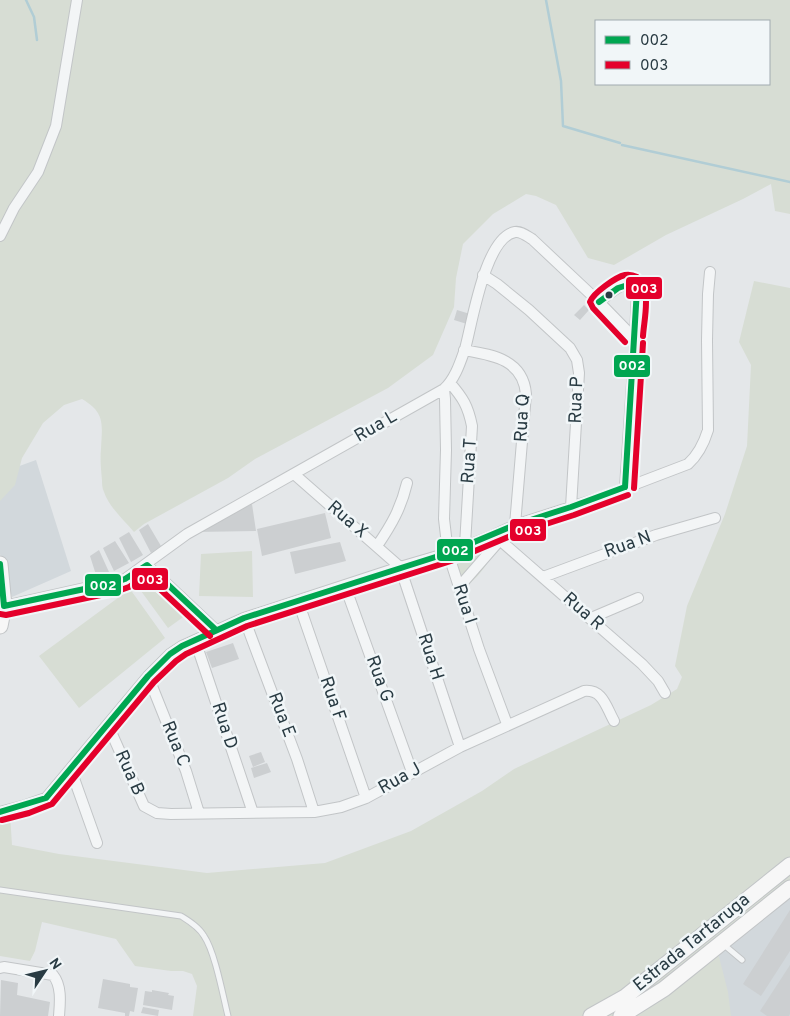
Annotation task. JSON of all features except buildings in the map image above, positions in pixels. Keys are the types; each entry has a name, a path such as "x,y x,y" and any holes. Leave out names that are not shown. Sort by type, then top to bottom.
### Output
{"street":[{"path":"0,236 14,208 38,172 56,126 76,0"},
{"path":"447,386 464,350 483,275 500,243 510,234 517,232 532,239 600,302 635,339"},
{"path":"459,587 497,538 515,525 571,508 688,464 693,459 704,442 709,422 707,340 710,272"},
{"name":"Rua P","path":"483,275 497,284 557,335 570,348 577,360 579,374 571,508"},
{"path":"600,302 619,287 628,283 634,286 636,290 635,339 625,487"},
{"name":"Rua Q","path":"464,350 495,355 507,362 518,372 525,385 526,394 515,525"},
{"name":"Rua L","path":"4,606 125,579 147,565 187,534 447,386"},
{"name":"Rua T","path":"447,386 465,402 472,426 465,546"},
{"name":"Rua I","path":"447,386 444,519 448,553 479,649 507,724"},
{"name":"Rua X","path":"294,474 400,567"},
{"path":"377,546 390,528 402,505 407,483"},
{"name":"Rua N","path":"543,577 656,535 715,518"},
{"path":"0,812 42,801 48,796 148,676 170,654 195,640 244,618 465,546 497,538"},
{"name":"Rua R","path":"497,538 591,618 650,672 665,693"},
{"path":"0,564 4,606 0,626"},
{"path":"147,565 216,630"},
{"name":"Rua H","path":"400,567 460,747"},
{"name":"Rua G","path":"345,586 412,772"},
{"path":"591,618 638,598"},
{"name":"Rua F","path":"298,601 366,798"},
{"name":"Rua E","path":"244,618 297,759 314,812"},
{"name":"Rua D","path":"195,640 253,813"},
{"name":"Rua C","path":"148,676 186,771 199,813"},
{"name":"Rua J","path":"157,813 314,812 340,807 366,798 412,772 507,724 584,691 589,690 600,695 614,721"},
{"name":"Rua B","path":"108,725 140,800 147,809 157,813"},
{"path":"71,770 97,843"},
{"name":"Estrada Tartaruga","path":"591,1016 625,997 641,985 790,866"},
{"name":"Estrada Tartaruga","path":"621,1016 664,989 790,888"},
{"path":"0,968 4,967 53,975 58,984 59,1016"}],"lane":[{"path":"0,890 181,916 193,924 205,937 214,959 228,1016"},
{"path":"721,943 742,960"}],"shaded area":[{"path":"0,0 790,0 790,214 775,211 771,184 666,235 614,265 588,258 556,205 536,196 526,194 493,214 463,244 456,278 454,307 433,355 388,388 255,459 228,478 144,524 134,532 113,508 103,491 101,420 95,409 82,399 64,405 43,423 22,458 15,485 0,501"},
{"path":"754,281 790,288 790,886 716,945 728,992 731,1016 193,1016 197,986 192,974 183,971 135,966 116,939 42,922 35,951 30,961 0,956 0,813 10,814 12,845 59,854 207,873 325,863 411,831 482,791 514,769 651,705 677,689 682,677 675,666 687,606 725,514 747,446 751,365 739,342"},
{"path":"36,460 71,571 12,597 0,554 0,473"},
{"path":"491,549 494,553 488,563 464,588 456,565 457,560"},
{"path":"252,551 253,597 199,596 201,554"},
{"path":"145,578 154,589 162,584 186,615 168,628 133,580"},
{"path":"130,589 165,638 79,708 39,656"},
{"path":"790,898 790,1016 730,1016 720,994 719,954"}],"waterway":[{"path":"26,0 34,17 37,40"},
{"path":"546,0 561,81 563,126 620,143"},
{"path":"622,145 790,182"}],"transit line":[{"name":"003","path":"625,342 593,308 590,302 595,294 605,286 625,275 637,277 644,289 646,305 643,336"},
{"name":"002","path":"599,302 618,288 631,284 637,289 625,487"},
{"name":"003","path":"634,488 643,343"},
{"name":"002","path":"0,812 46,798 148,676 170,654 182,646 244,618 448,553 515,525 625,487"},
{"name":"003","path":"2,820 29,813 52,804 154,682 186,654 247,626 451,561 518,533 628,495"},
{"name":"002","path":"0,564 4,606 113,583 125,579 147,565 216,630"},
{"name":"003","path":"0,614 6,615 115,592 129,587 146,576 210,636"}]}
